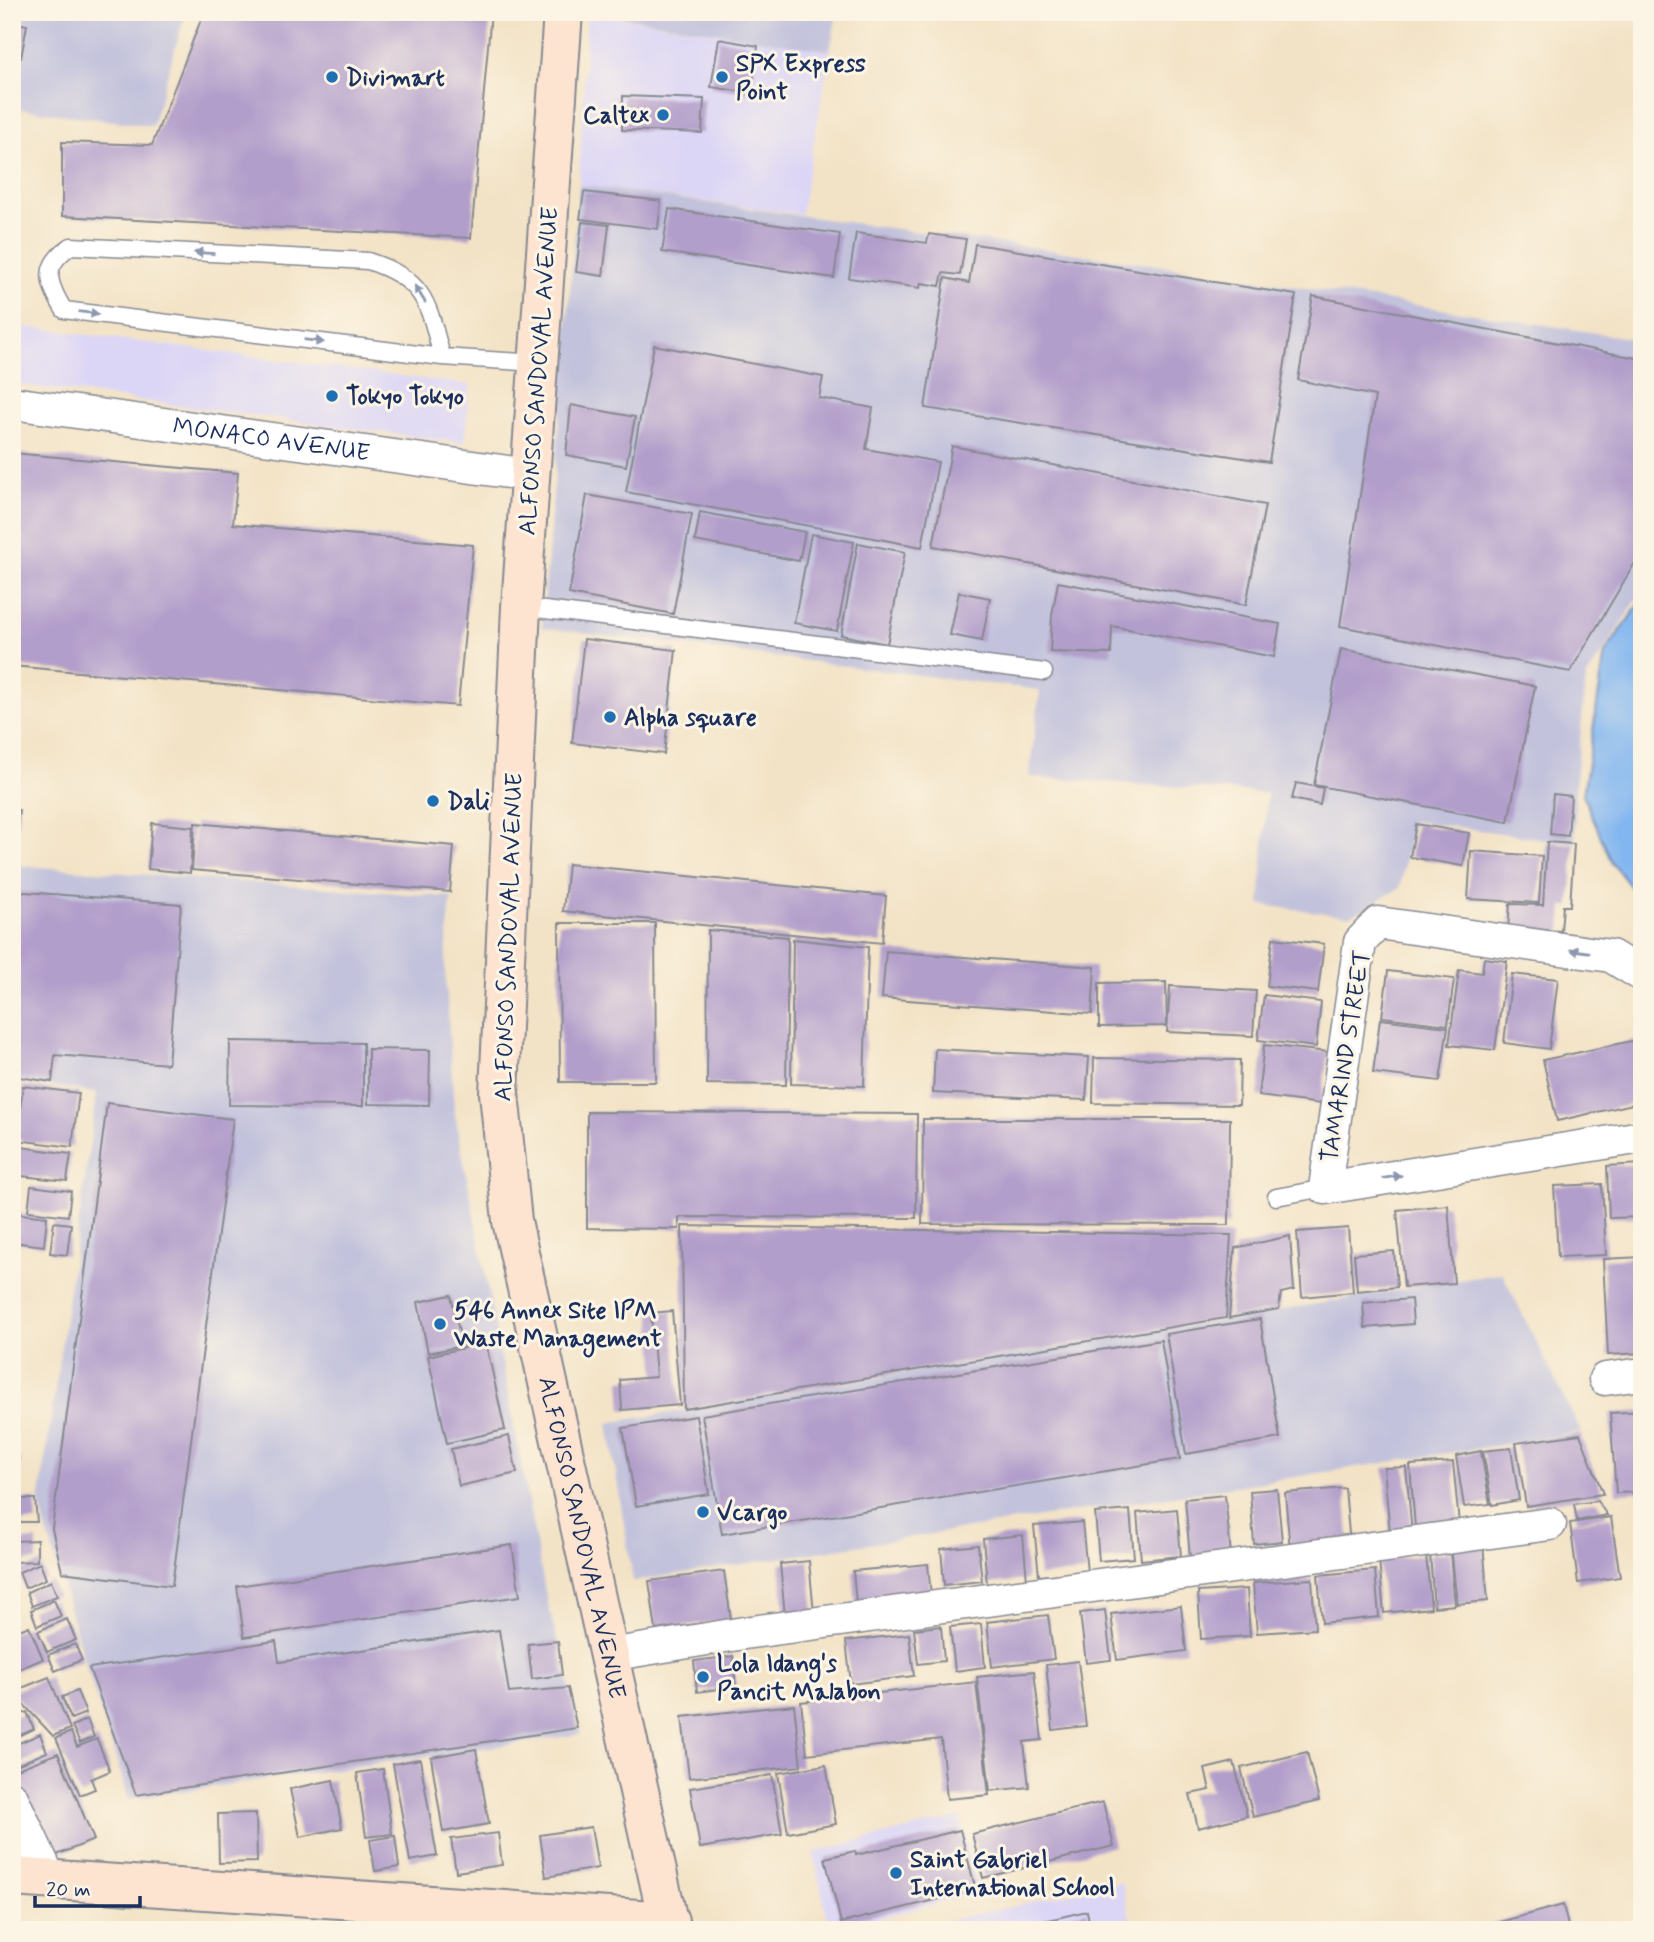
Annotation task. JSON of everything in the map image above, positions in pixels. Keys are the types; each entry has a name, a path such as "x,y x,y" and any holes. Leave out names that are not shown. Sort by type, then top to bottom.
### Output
{"main road":[{"name":"ALFONSO SANDOVAL AVENUE","path":"563,12 521,607 499,1093 512,1221 669,1926"},
{"path":"12,1877 669,1926"}],"street":[{"name":"MONACO AVENUE","path":"12,403 530,475"},
{"name":"TAMARIND STREET","path":"1642,975 1611,956 1378,923 1360,942 1325,1188 1642,1137"},
{"path":"1605,1379 1642,1374"},
{"path":"608,1655 744,1633 1550,1524"},
{"path":"12,1798 50,1879"}],"lane":[{"path":"442,357 430,311 415,285 395,270 368,261 71,246 55,256 50,270 53,290 64,310 442,357 538,363"},
{"path":"521,607 1044,672"},
{"path":"1276,1197 1325,1188"}],"shaded area":[{"path":"12,12 186,12 152,126 12,108"},
{"path":"587,12 830,51 801,214 579,185"},
{"path":"593,12 837,12 830,51"},
{"path":"579,185 1150,264 1642,340 1642,591 1586,678 1575,791 1575,843 1413,821 1400,888 1350,916 1260,905 1267,793 1029,777 1040,690 542,628"},
{"path":"12,325 470,385 464,443 12,384"},
{"path":"12,865 451,897 445,967 454,1109 546,1596 581,1734 129,1799 85,1663 39,1503 97,1093 12,1080"},
{"path":"1502,1273 1581,1432 633,1581 608,1423"},
{"name":"Saint Gabriel International School","path":"960,1817 979,1893 830,1930 813,1852"},
{"name":"Saint Gabriel International School","path":"1122,1882 1133,1930 909,1929"}],"water":[{"path":"1642,600 1642,901 1612,863 1583,795 1605,653"}],"building":[{"name":"Divimart","path":"204,12 491,12 471,238 62,216 62,142 152,145"},
{"path":"12,22 27,25 21,58 12,56"},
{"path":"719,39 758,46 751,93 711,87"},
{"name":"Caltex","path":"623,96 704,99 702,133 622,130"},
{"path":"584,192 661,201 658,229 580,219"},
{"path":"669,209 840,234 834,278 662,252"},
{"path":"582,222 609,225 603,276 576,272"},
{"path":"856,233 927,243 929,234 966,239 960,275 943,273 940,286 921,283 920,288 849,278"},
{"path":"975,244 1296,295 1269,462 925,408 945,278 969,283"},
{"path":"1313,296 1642,359 1642,551 1570,672 1340,626 1375,396 1298,380"},
{"path":"654,345 823,377 819,398 873,408 866,449 938,462 922,547 626,492"},
{"path":"571,405 635,417 626,466 566,455"},
{"path":"952,446 1265,505 1246,605 933,546"},
{"path":"12,453 238,473 233,524 473,545 458,706 12,666"},
{"path":"587,495 692,514 673,614 569,594"},
{"path":"700,512 805,532 799,561 695,541"},
{"path":"811,534 854,542 837,631 794,623"},
{"path":"858,543 905,552 887,644 841,635"},
{"path":"1058,582 1280,624 1274,657 1112,626 1111,654 1050,652 1052,615"},
{"path":"959,592 990,598 982,641 950,635"},
{"path":"584,639 676,650 664,754 572,743"},
{"path":"1341,649 1535,686 1508,822 1314,785"},
{"path":"1296,783 1323,788 1320,805 1292,799"},
{"path":"1553,794 1571,796 1568,836 1550,834"},
{"path":"12,809 19,810 14,865 12,865"},
{"path":"152,823 193,827 190,873 148,869"},
{"path":"195,823 454,846 450,892 192,870"},
{"path":"1416,824 1469,833 1463,866 1410,857"},
{"path":"1547,842 1574,844 1570,906 1563,906 1561,931 1508,928 1510,904 1543,905"},
{"path":"1471,851 1542,856 1539,903 1468,899"},
{"path":"568,864 886,896 882,943 563,911"},
{"path":"12,891 181,904 168,1064 55,1055 52,1082 12,1076"},
{"path":"559,923 655,923 656,1082 560,1082"},
{"path":"708,930 788,937 786,1085 707,1084"},
{"path":"1273,938 1324,944 1318,992 1267,986"},
{"path":"793,939 868,947 864,1086 791,1084"},
{"path":"886,951 1095,967 1092,1014 882,998"},
{"path":"1484,958 1507,961 1495,1050 1449,1045 1459,970 1482,973"},
{"path":"1388,971 1454,979 1448,1025 1382,1017"},
{"path":"1512,974 1558,979 1549,1049 1504,1043"},
{"path":"1166,982 1167,1026 1099,1027 1099,983"},
{"path":"1170,986 1256,991 1253,1036 1167,1032"},
{"path":"1264,995 1321,1002 1316,1047 1258,1040"},
{"path":"1380,1019 1448,1027 1440,1081 1373,1073"},
{"path":"1641,1039 1642,1102 1557,1121 1543,1060"},
{"path":"230,1041 363,1043 363,1106 229,1105"},
{"path":"1264,1045 1328,1052 1321,1104 1258,1096"},
{"path":"368,1049 430,1050 429,1105 368,1104"},
{"path":"935,1049 1089,1057 1086,1100 933,1093"},
{"path":"1094,1058 1240,1060 1239,1105 1093,1103"},
{"path":"23,1086 79,1093 72,1147 16,1140"},
{"path":"107,1103 233,1119 172,1586 62,1572 52,1529"},
{"path":"587,1112 917,1114 916,1218 679,1217 679,1229 587,1228"},
{"path":"923,1119 1230,1119 1229,1225 922,1224"},
{"path":"14,1146 71,1154 67,1181 12,1175"},
{"path":"1642,1164 1642,1217 1609,1218 1607,1166"},
{"path":"1602,1184 1606,1255 1558,1257 1554,1186"},
{"path":"31,1186 71,1191 68,1216 28,1211"},
{"path":"1448,1205 1454,1283 1404,1287 1397,1210"},
{"path":"12,1213 47,1217 44,1246 12,1242"},
{"path":"54,1222 71,1224 67,1255 50,1253"},
{"path":"682,1226 1231,1235 1226,1318 684,1409"},
{"path":"1348,1228 1353,1292 1302,1297 1297,1232"},
{"path":"1290,1236 1294,1290 1281,1293 1279,1309 1229,1318 1235,1248"},
{"path":"1394,1251 1397,1287 1357,1291 1354,1254"},
{"path":"1642,1257 1642,1353 1608,1355 1603,1259"},
{"name":"546 Annex Site IPM Waste Management","path":"451,1295 462,1346 428,1353 418,1302"},
{"path":"1411,1299 1413,1324 1365,1328 1363,1303"},
{"path":"672,1311 680,1405 622,1410 620,1380 656,1377 651,1313"},
{"path":"1260,1319 1280,1438 1186,1454 1166,1334"},
{"path":"1161,1340 1180,1459 722,1534 702,1415"},
{"path":"486,1343 505,1430 447,1443 428,1356"},
{"path":"1642,1411 1642,1492 1616,1493 1610,1413"},
{"path":"696,1416 709,1494 636,1506 623,1428"},
{"path":"1580,1434 1603,1494 1526,1506 1516,1443"},
{"path":"509,1436 517,1473 459,1486 451,1449"},
{"path":"1511,1448 1519,1500 1492,1505 1483,1451"},
{"path":"1481,1451 1490,1504 1464,1507 1456,1456"},
{"path":"12,1456 19,1457 14,1492 12,1492"},
{"path":"1453,1462 1459,1524 1415,1528 1410,1465"},
{"path":"1406,1467 1412,1533 1390,1534 1384,1468"},
{"path":"1345,1488 1350,1545 1290,1550 1285,1493"},
{"path":"1277,1489 1282,1541 1254,1544 1250,1491"},
{"path":"1225,1495 1231,1554 1190,1558 1185,1499"},
{"path":"15,1499 35,1499 37,1522 16,1522"},
{"path":"1597,1501 1607,1515 1577,1521 1574,1504"},
{"path":"1177,1509 1181,1556 1141,1560 1137,1513"},
{"path":"1130,1510 1134,1558 1099,1561 1095,1513"},
{"path":"1611,1517 1620,1577 1578,1583 1570,1523"},
{"path":"1082,1522 1087,1572 1039,1576 1034,1526"},
{"path":"1023,1535 1027,1580 987,1584 983,1539"},
{"path":"37,1540 37,1561 15,1562 14,1541"},
{"path":"1483,1543 1488,1601 1457,1604 1451,1546"},
{"path":"512,1545 520,1596 244,1637 237,1586"},
{"path":"978,1545 982,1581 944,1585 941,1549"},
{"path":"1450,1552 1455,1605 1434,1607 1430,1554"},
{"path":"1426,1555 1431,1608 1384,1613 1379,1560"},
{"path":"809,1561 814,1613 785,1616 780,1564"},
{"path":"40,1563 46,1579 25,1588 19,1572"},
{"path":"928,1564 932,1607 857,1614 853,1571"},
{"path":"1375,1570 1379,1617 1322,1623 1318,1575"},
{"path":"724,1571 731,1619 656,1630 649,1581"},
{"path":"1312,1579 1315,1629 1257,1633 1253,1583"},
{"path":"51,1581 57,1596 32,1606 27,1592"},
{"path":"1247,1589 1250,1636 1201,1639 1198,1592"},
{"path":"54,1600 61,1616 37,1626 31,1610"},
{"path":"1181,1606 1186,1651 1117,1660 1111,1614"},
{"path":"1105,1610 1111,1660 1086,1663 1080,1613"},
{"path":"1048,1615 1054,1659 992,1667 987,1622"},
{"path":"67,1619 76,1640 47,1652 38,1631"},
{"path":"981,1624 985,1667 955,1671 950,1627"},
{"path":"29,1626 43,1659 12,1672 12,1633"},
{"path":"941,1626 944,1661 918,1664 914,1629"},
{"path":"499,1630 509,1693 568,1688 577,1728 136,1795 89,1668 276,1641 279,1662"},
{"path":"909,1634 914,1676 851,1684 846,1641"},
{"path":"558,1641 562,1675 532,1679 528,1644"},
{"path":"75,1644 82,1660 55,1671 48,1655"},
{"path":"733,1656 736,1687 697,1692 694,1661"},
{"path":"1078,1661 1086,1726 1053,1730 1046,1665"},
{"path":"1034,1671 1042,1740 1024,1742 1029,1787 990,1791 977,1677"},
{"path":"49,1677 70,1729 53,1736 12,1692"},
{"path":"976,1682 989,1795 947,1799 941,1739 807,1754 801,1702"},
{"path":"77,1691 86,1713 71,1719 62,1697"},
{"path":"794,1705 801,1766 689,1778 682,1717"},
{"path":"27,1712 34,1729 12,1739 12,1718"},
{"path":"87,1719 94,1737 80,1743 72,1726"},
{"path":"71,1732 77,1747 97,1739 110,1771 91,1779 95,1789 80,1795 56,1738"},
{"path":"40,1734 47,1752 12,1767 12,1746"},
{"path":"476,1749 489,1824 443,1832 431,1757"},
{"path":"1307,1752 1319,1801 1253,1817 1241,1768"},
{"path":"58,1753 94,1840 47,1859 12,1771"},
{"path":"420,1759 437,1856 410,1861 393,1764"},
{"path":"1234,1762 1247,1816 1198,1828 1190,1794 1210,1790 1205,1769"},
{"path":"826,1765 836,1824 788,1833 778,1773"},
{"path":"383,1769 392,1834 366,1837 357,1773"},
{"path":"772,1775 782,1834 700,1848 690,1788"},
{"path":"333,1780 342,1828 300,1837 290,1789"},
{"path":"1103,1802 1114,1846 983,1878 972,1834"},
{"path":"256,1813 257,1862 219,1863 218,1814"},
{"path":"591,1827 598,1868 546,1877 540,1835"},
{"name":"Saint Gabriel International School","path":"960,1830 976,1890 841,1923 825,1858 855,1851 856,1855"},
{"path":"498,1833 502,1865 456,1872 451,1839"},
{"path":"395,1836 399,1867 375,1871 370,1840"},
{"path":"1563,1905 1569,1930 1473,1930 1473,1929"},
{"path":"1087,1911 1091,1930 1009,1930 1009,1929"}],"place":[{"name":"Divimart","path":"332,77"},
{"name":"SPX Express Point","path":"722,77"},
{"name":"Caltex","path":"663,115"},
{"name":"Tokyo Tokyo","path":"332,396"},
{"name":"Alpha square","path":"610,717"},
{"name":"Dali","path":"433,801"},
{"name":"546 Annex Site IPM Waste Management","path":"440,1324"},
{"name":"Vcargo","path":"703,1512"},
{"name":"Lola Idang's Pancit Malabon","path":"703,1677"},
{"name":"Saint Gabriel International School","path":"896,1873"}]}
